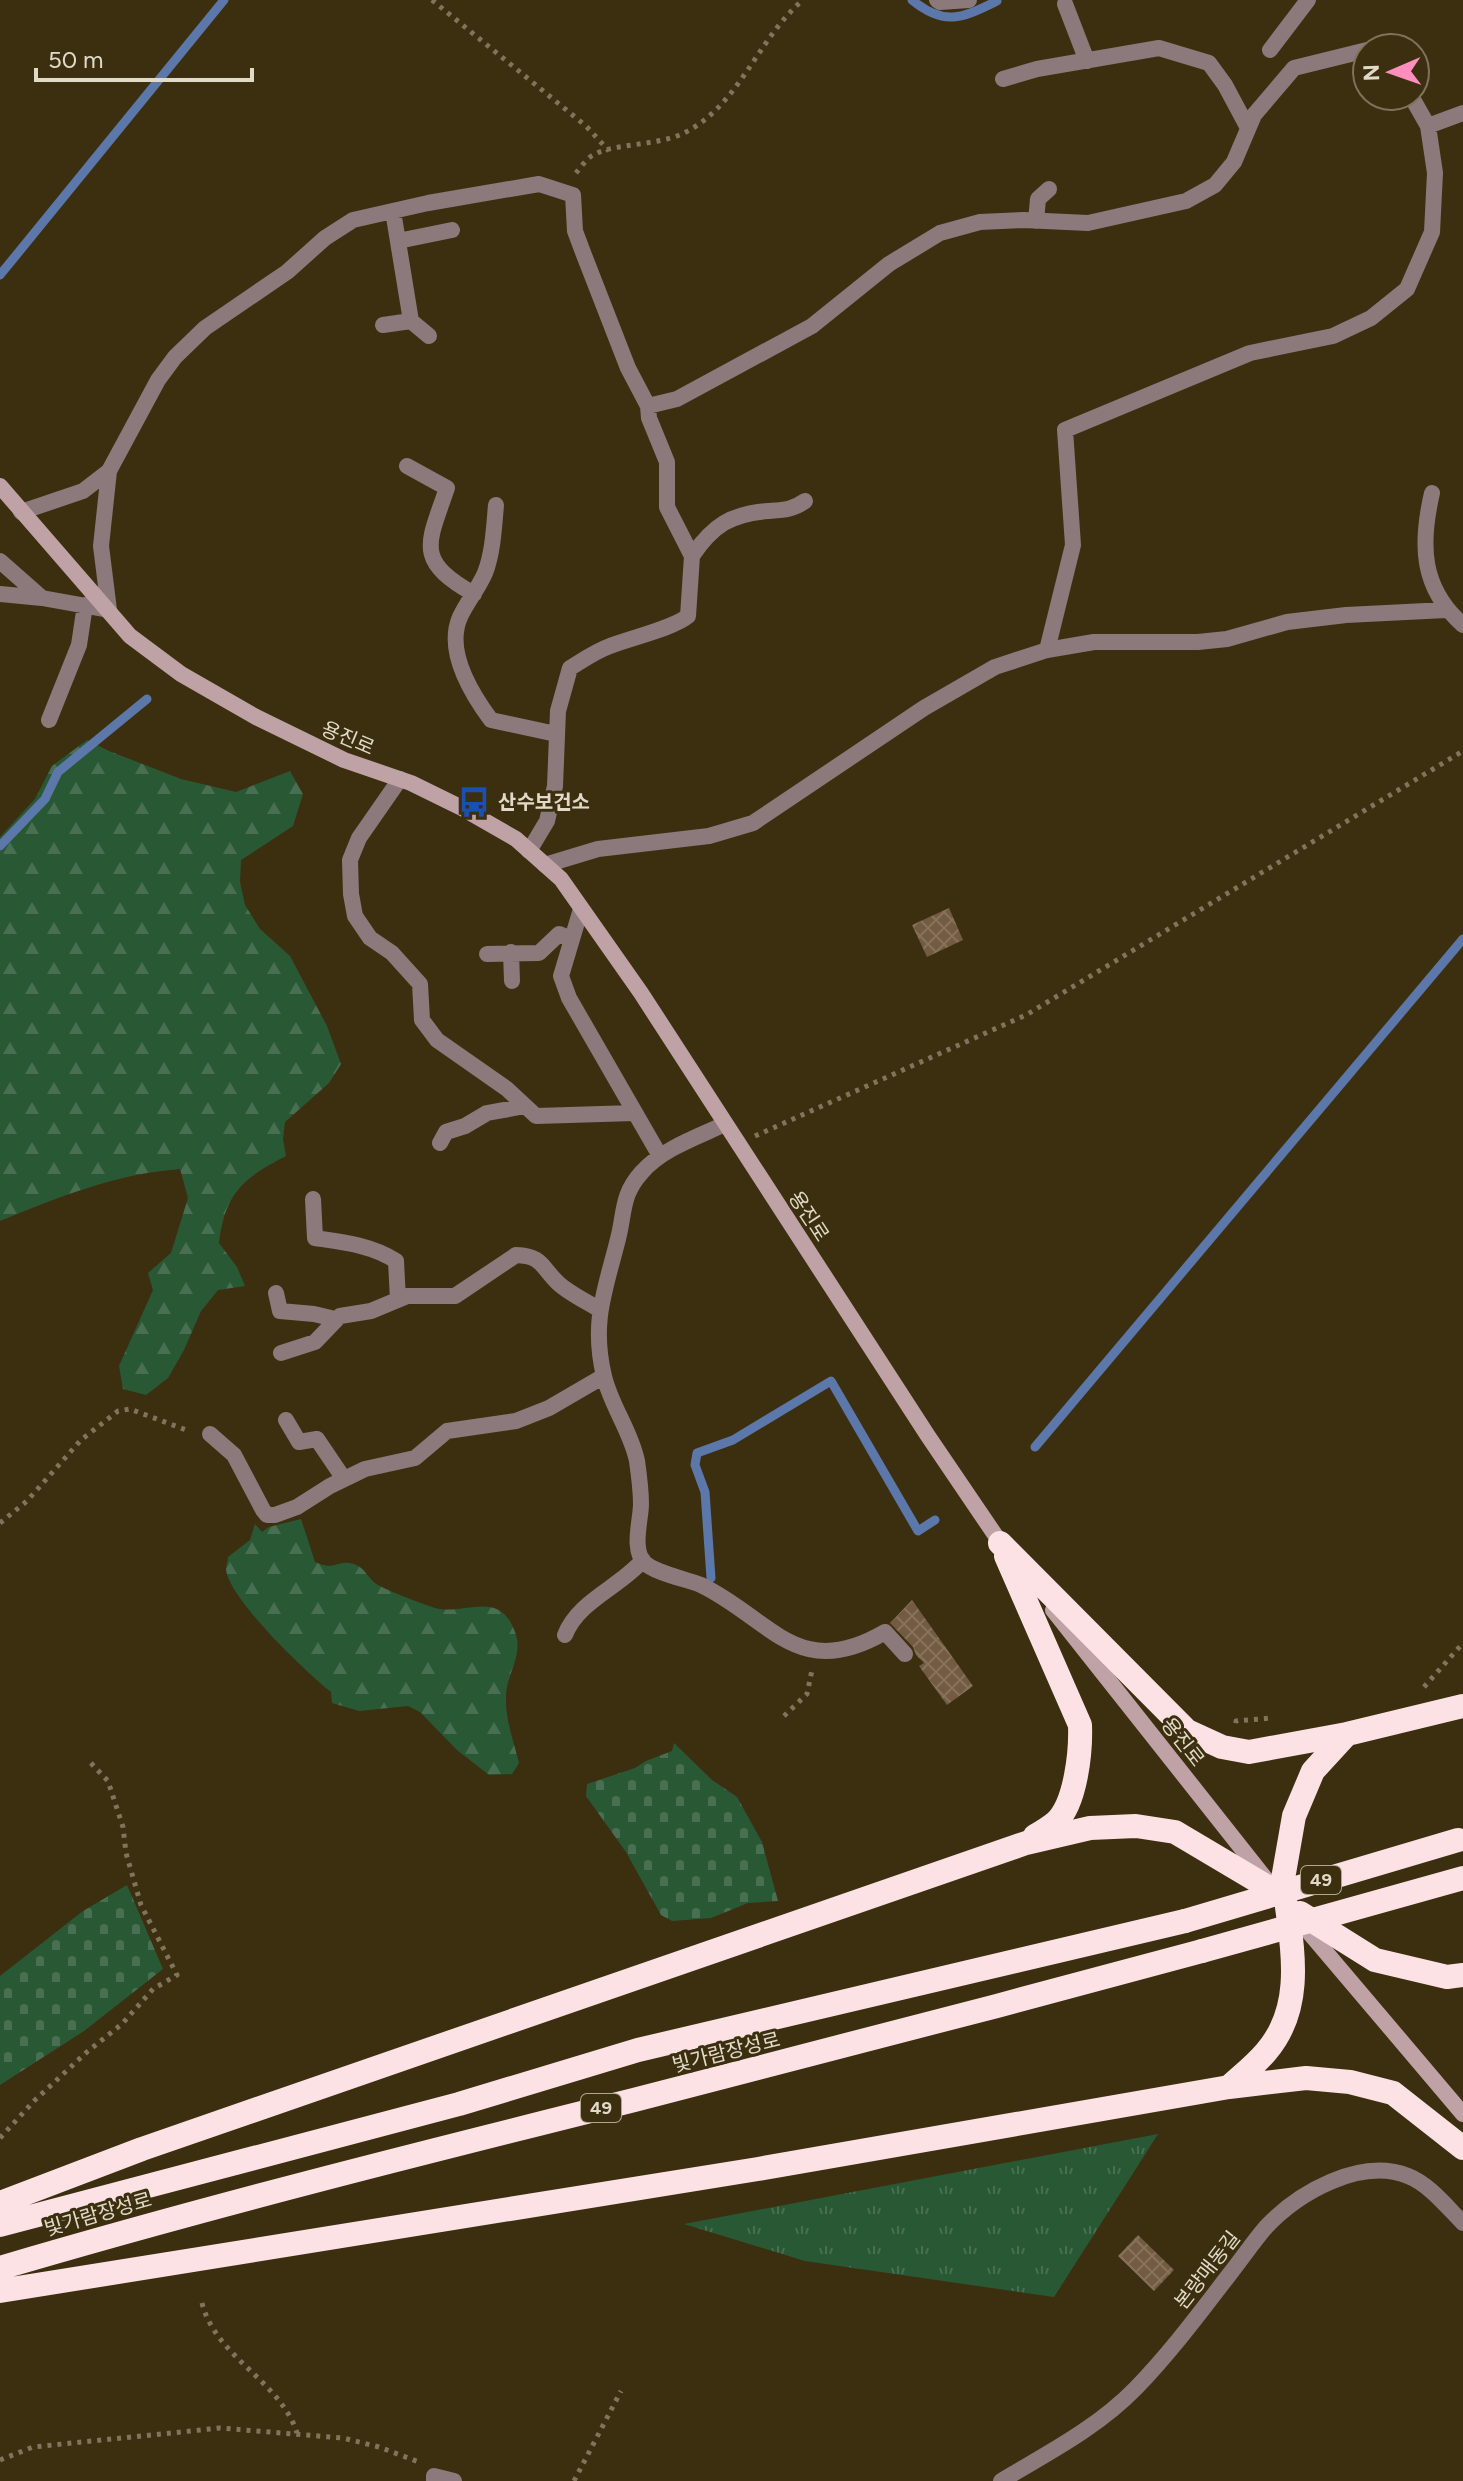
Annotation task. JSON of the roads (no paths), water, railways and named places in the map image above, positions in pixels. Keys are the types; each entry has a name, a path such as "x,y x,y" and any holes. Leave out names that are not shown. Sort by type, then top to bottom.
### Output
{"highway":[{"path":"994,1535 1187,1731 1222,1747 1249,1752 1347,1734 1463,1706"},
{"path":"994,1535 1080,1725 1081,1753 1069,1797 1058,1820 1026,1843"},
{"path":"1229,2087 1268,2051 1287,2015 1295,1981 1282,1900 1294,1816 1313,1771 1347,1734"},
{"path":"0,2203 142,2149 1026,1843 1090,1828 1136,1826 1175,1832 1375,1960 1447,1977 1463,1975"},
{"name":"빛가람장성로","path":"0,2225 459,2104 638,2050 1185,1921 1460,1839"},
{"name":"빛가람장성로","path":"0,2268 120,2232 349,2171 933,2024 1463,1878"},
{"path":"0,2291 758,2169 1229,2087 1306,2078 1350,2082 1393,2093 1463,2148"}],"main road":[{"name":"용진로","path":"0,486 130,636 181,674 256,717 344,760 400,779 462,808 516,839 561,879 641,993 994,1535 1282,1900 1463,2114"}],"street":[{"path":"937,0 969,0"},
{"path":"1294,68 1268,48 1308,0"},
{"path":"1065,4 1087,61"},
{"path":"1003,79 1037,69 1159,48 1209,63 1225,85 1248,128"},
{"path":"648,406 677,399 812,326 889,264 940,233 980,222 1088,223 1186,201 1215,185 1234,162 1254,115 1294,68 1351,54"},
{"path":"1047,650 1073,545 1065,430 1236,358 1333,336 1371,318 1407,289 1432,232 1435,173 1428,126 1420,112"},
{"path":"1428,126 1463,113"},
{"path":"0,594 109,610 101,546 109,471 158,380 175,357 205,328 287,272 325,238 353,220 539,184 573,195 575,231 628,368 648,406 649,418 667,462 667,507 692,556 688,616 679,624 660,627 606,647 570,668 558,711 555,786 547,821 529,851"},
{"path":"1036,221 1038,199 1049,189"},
{"path":"393,211 411,321 429,336"},
{"path":"398,241 452,230"},
{"path":"383,325 411,321"},
{"path":"407,466 447,488 430,539 431,554 438,570 474,594"},
{"path":"21,512 83,491 109,471"},
{"path":"1432,493 1425,523 1428,564 1434,591 1446,610 1463,625"},
{"path":"692,556 718,526 739,515 786,511 805,501"},
{"path":"496,505 486,571 460,618 454,638 458,658 491,720 556,734"},
{"path":"0,561 42,598"},
{"path":"49,720 79,645 85,605"},
{"path":"545,865 598,849 709,836 753,823 935,701 995,667 1047,650 1094,642 1198,642 1227,639 1287,622 1346,615 1446,610"},
{"path":"400,779 359,838 350,860 355,916 370,938 392,953 420,984 422,1020 437,1040 507,1089 536,1116 634,1113"},
{"path":"581,909 561,976 569,998 660,1156"},
{"path":"487,954 539,953 559,934 571,939"},
{"path":"511,952 512,981"},
{"path":"440,1143 446,1132 465,1126 477,1117 501,1109 525,1106"},
{"path":"725,1124 660,1156 643,1170 630,1187 624,1202 619,1238 604,1282 598,1325 604,1376 637,1462 641,1501 639,1553 645,1564 708,1590 804,1649 841,1648 869,1641 885,1632 905,1654"},
{"path":"313,1199 315,1238 349,1243 396,1261 398,1300"},
{"path":"281,1353 315,1342 340,1316 371,1311 407,1296 455,1296 516,1255 528,1255 544,1263 557,1282 600,1310"},
{"path":"276,1293 280,1311 335,1319"},
{"path":"210,1434 234,1455 267,1515 275,1515 297,1507 365,1469 415,1458 447,1431 497,1425 538,1412 604,1376"},
{"path":"286,1420 299,1442 317,1439 344,1479"},
{"path":"565,1635 571,1619 630,1575 643,1560"},
{"name":"본량매동길","path":"1001,2481 1089,2429 1134,2389 1176,2343 1267,2226 1296,2202 1328,2184 1353,2174 1382,2170 1409,2176 1427,2188 1463,2223"},
{"path":"434,2478 454,2481"}],"waterway":[{"path":"0,275 224,0"},
{"path":"912,0 944,17 974,12 997,1"},
{"path":"0,846 45,799 58,772 147,699"},
{"path":"1035,1447 1463,939"},
{"path":"711,1578 705,1492 695,1465 697,1453 733,1440 831,1381 918,1531 935,1520"}],"place":[{"name":"산수보건소","path":"474,802"}]}
